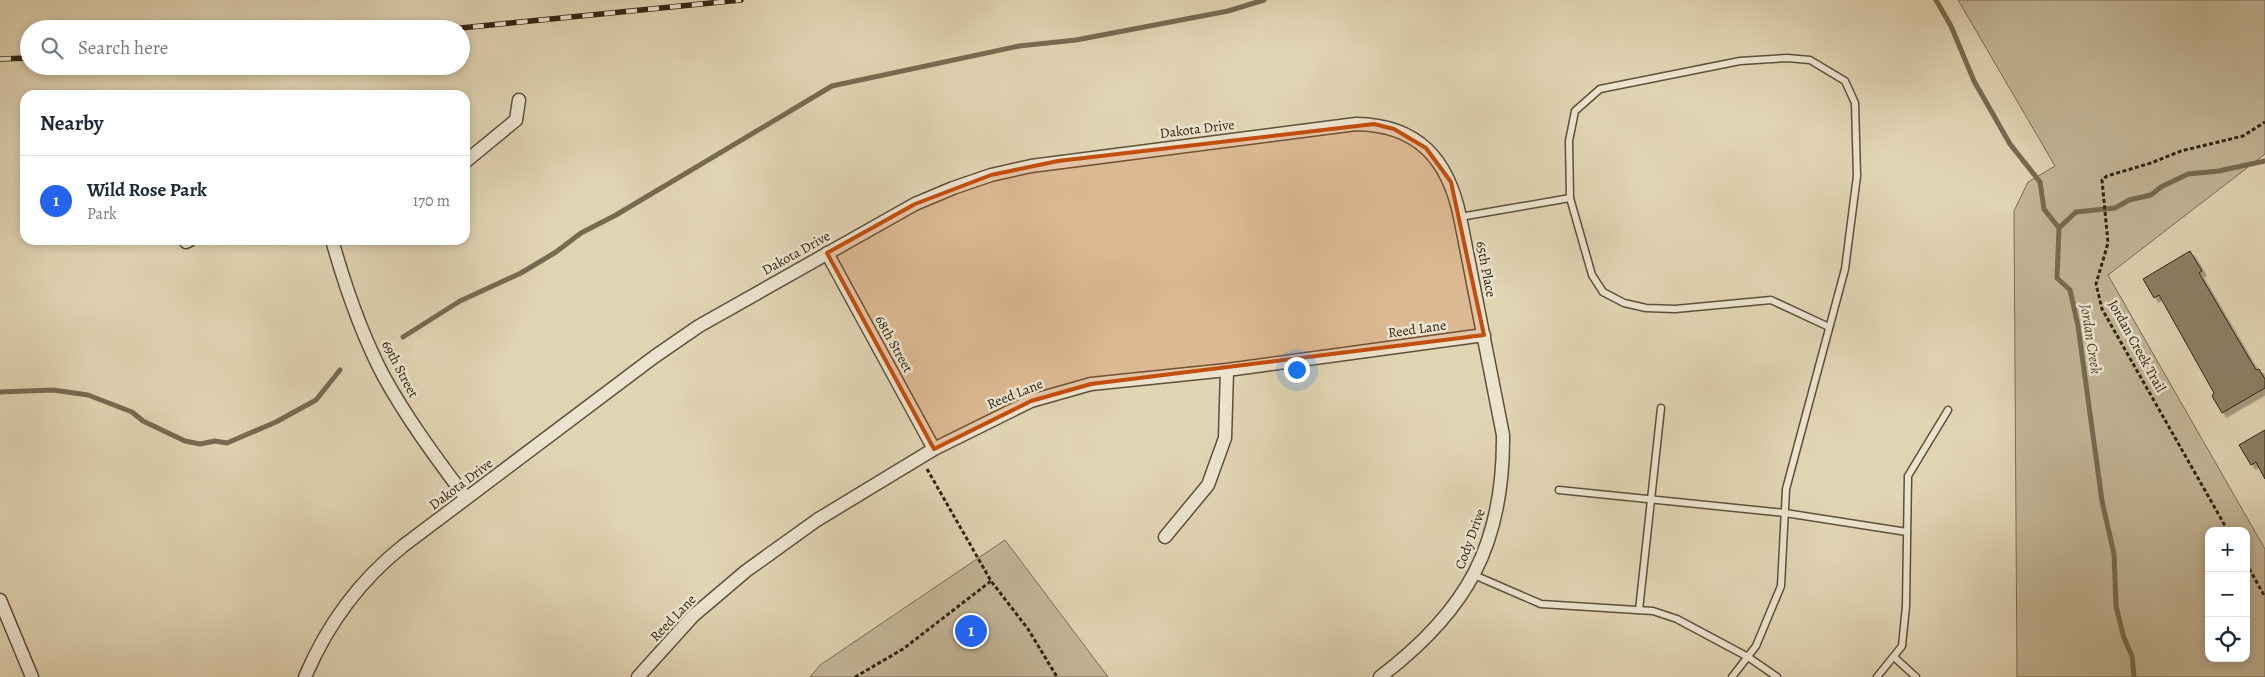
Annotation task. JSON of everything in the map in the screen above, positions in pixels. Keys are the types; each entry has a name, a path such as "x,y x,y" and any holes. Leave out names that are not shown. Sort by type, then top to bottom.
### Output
{"street":[{"path":"470,158 516,120 519,100"},
{"name":"Dakota Drive","path":"306,677 314,655 332,622 353,594 397,551 699,326 915,204 952,188 991,175 1031,166 1356,124 1374,124 1394,129 1411,137 1426,148"},
{"name":"65th Place","path":"1426,148 1440,163 1451,182 1460,217 1498,404"},
{"name":"69th Street","path":"334,245 358,320 383,375 410,418 466,498"},
{"name":"68th Street","path":"827,253 934,449"},
{"name":"Reed Lane","path":"638,677 693,616 746,571 817,520 934,449 1031,401 1091,384 1228,370 1484,336"},
{"path":"1165,537 1208,485 1225,438 1228,370"},
{"name":"Cody Drive","path":"1389,674 1441,624 1474,575 1491,534 1499,504 1503,470 1503,435 1498,404"},
{"path":"0,600 5,624 32,677"}],"lane":[{"path":"1732,677 1756,646 1781,586 1786,489 1829,327 1844,268 1857,176 1855,103 1846,82 1810,60 1787,58 1740,61 1600,89 1575,111 1569,141 1570,198 1592,275 1603,292 1624,303 1646,308 1675,309 1771,300 1829,327"},
{"path":"1460,217 1570,198"},
{"path":"1639,610 1661,408"},
{"path":"1877,677 1902,646 1906,606 1908,476 1948,410"},
{"path":"1558,490 1785,513 1907,532"},
{"path":"1474,575 1541,604 1653,611 1677,618 1748,657 1776,677"},
{"path":"1894,657 1916,677"}],"path":[{"name":"Jordan Creek Trail","path":"2226,527 2102,309 2096,284 2108,243 2102,180 2107,176 2152,163 2181,151 2243,136 2265,122"},
{"path":"927,469 991,581 1028,630 1057,677"},
{"path":"2250,571 2265,597"},
{"path":"855,677 903,649 991,581"}],"highlighted area":[{"path":"1374,124 1394,129 1426,148 1451,182 1484,335 1091,384 1031,401 934,449 827,253 915,204 991,175 1058,161"}],"shaded area":[{"path":"1958,0 2265,0 2265,154 2108,275 2265,549 2265,677 2017,677 2014,211 2028,182 2055,166"},
{"path":"1005,540 1108,677 810,677 820,665"}],"building":[{"path":"2190,251 2202,271 2199,273 2256,370 2259,369 2265,379 2265,388 2222,413 2212,396 2214,393 2159,295 2154,298 2143,279"},
{"path":"2265,430 2265,479 2256,462 2251,465 2239,445"}],"waterway":[{"path":"403,337 460,301 521,273 556,252 581,233 616,215 832,86 1019,46 1076,40 1228,11 1264,0"},
{"path":"1936,0 1951,26 1974,81 2010,144 2040,182 2044,209 2059,228"},
{"name":"Jordan Creek","path":"2134,677 2132,656 2124,638 2116,606 2114,554 2102,501 2078,326 2070,290 2057,278 2059,228 2076,212 2115,208 2129,200 2151,195 2161,187 2188,174 2219,171 2265,161"},
{"path":"0,392 53,390 88,395 132,412 143,421 185,441 200,444 215,441 227,443 276,422 316,400 340,370"}],"railway":[{"path":"470,27 741,0"},
{"path":"0,59 20,58"}],"place":[{"name":"Wild Rose Park","path":"971,631"}]}
